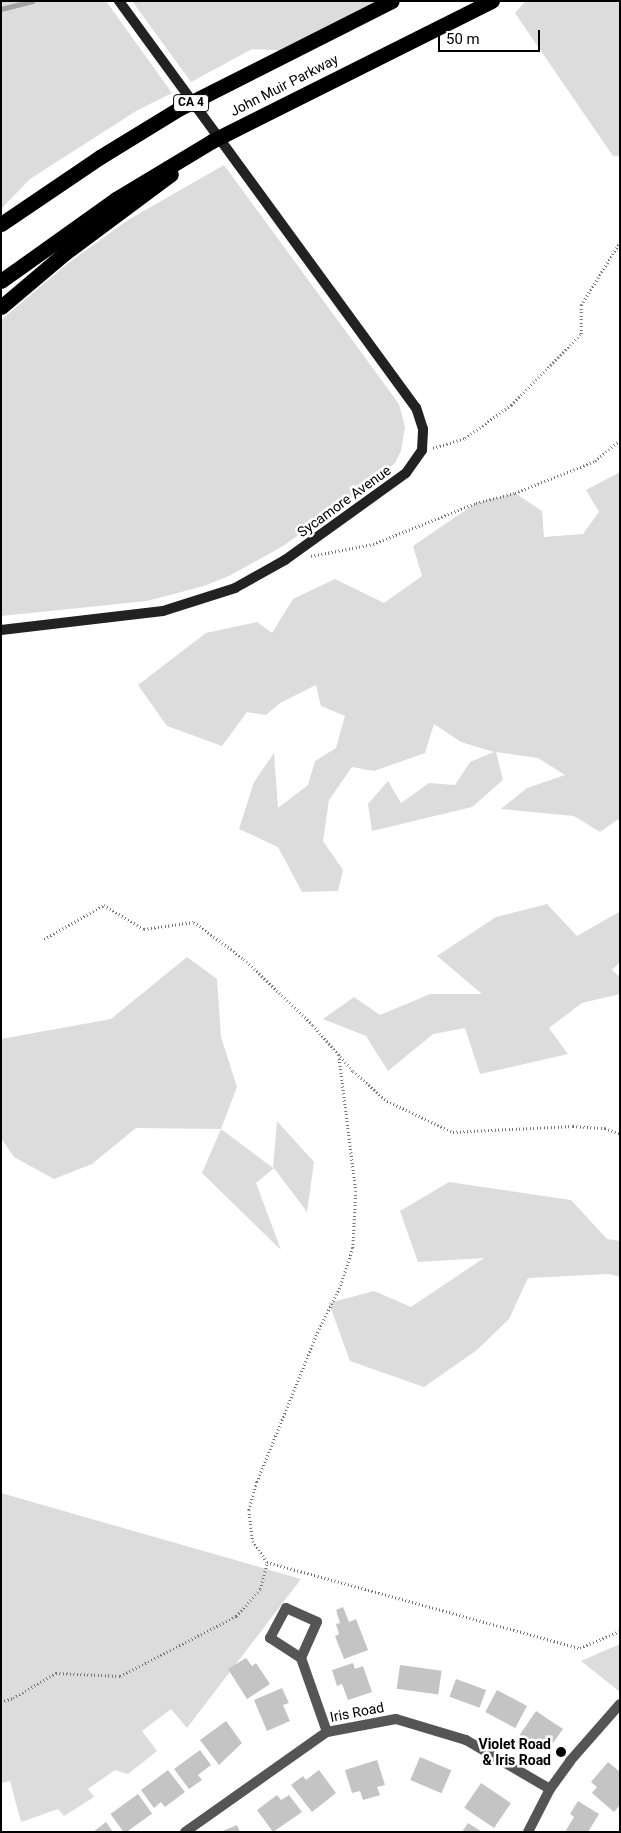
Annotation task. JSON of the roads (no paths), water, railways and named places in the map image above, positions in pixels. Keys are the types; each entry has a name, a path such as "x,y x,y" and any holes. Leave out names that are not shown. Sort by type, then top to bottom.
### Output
{"highway":[{"name":"John Muir Parkway","path":"1,224 80,170 180,108 392,1"},
{"name":"John Muir Parkway","path":"1,280 116,199 212,141 492,1"},
{"path":"1,307 65,253 212,141"}],"main road":[{"name":"Sycamore Avenue","path":"1,630 163,611 235,588 285,560 406,473 422,450 423,429 416,408 119,1"}],"street":[{"path":"301,1658 317,1622 286,1608 270,1638 301,1658 327,1732"},
{"path":"528,1832 550,1789 620,1704"},
{"name":"Iris Road","path":"185,1832 327,1732 396,1719 466,1740 550,1789"}],"waterway":[{"path":"1,9 32,1"}],"place":[{"name":"Violet Road & Iris Road","path":"561,1752"}]}
